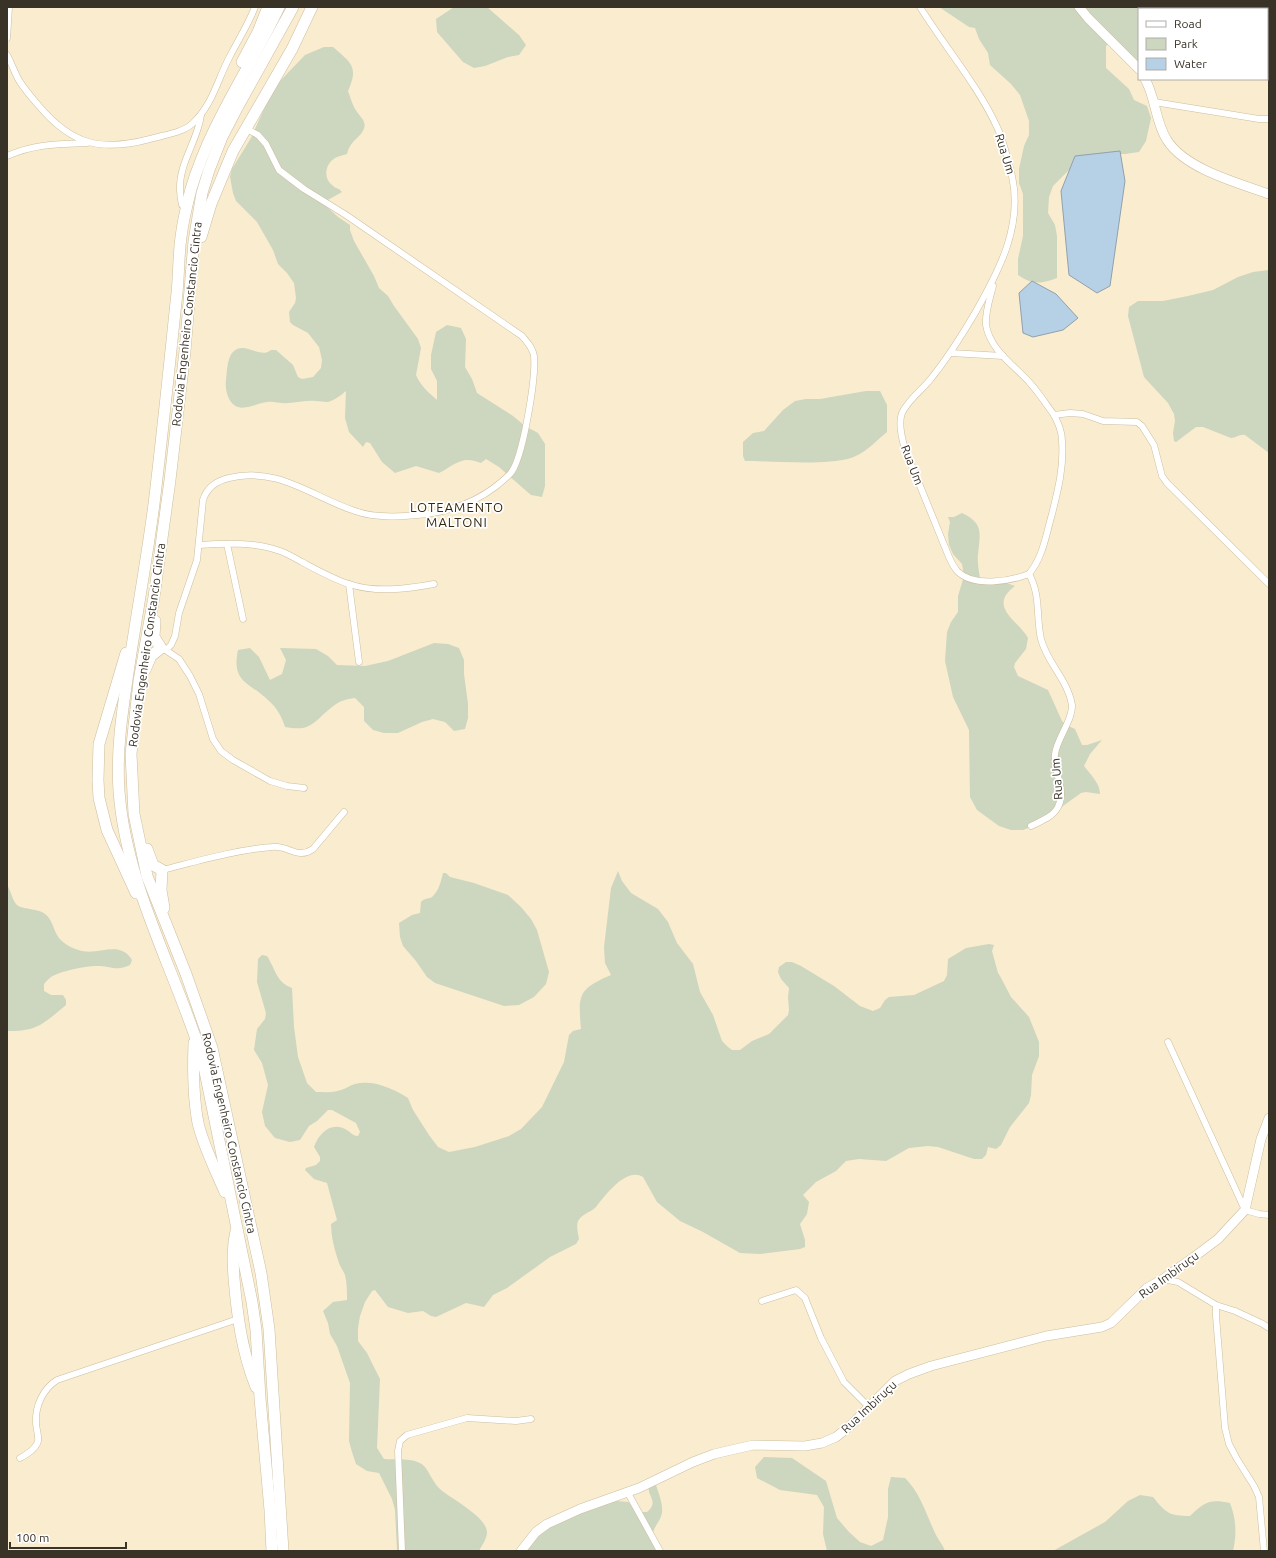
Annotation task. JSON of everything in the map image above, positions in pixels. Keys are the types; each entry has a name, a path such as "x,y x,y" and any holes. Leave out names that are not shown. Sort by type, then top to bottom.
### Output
{"highway":[{"path":"181,236 182,205 186,186 204,133 258,32 268,7"},
{"name":"Rodovia Engenheiro Constancio Cintra","path":"272,1551 256,1330 238,1227 202,1057 194,1032 150,920 129,852 119,792 118,754 119,731 134,630 145,571 159,459 177,302 181,236 191,191 200,161 212,132 267,32 279,7"},
{"name":"Rodovia Engenheiro Constancio Cintra","path":"284,1549 269,1329 261,1273 212,1048 186,974 147,876 134,814 131,754 139,681 154,597 170,480 186,351 194,241 198,215 209,170 222,137 293,7"},
{"path":"192,271 202,229 233,151 292,49 312,7"},
{"path":"139,681 151,656 164,649 154,637 154,597"},
{"path":"134,630 123,661 99,744 98,780 99,798 107,830 126,874 150,920"},
{"path":"134,814 144,834 149,858 153,865 162,870 161,890 168,932"},
{"path":"194,1032 193,1085 198,1124 234,1212"},
{"path":"238,1227 234,1241 233,1256 238,1319 250,1371 260,1398"}],"street":[{"path":"7,38 9,7"},
{"path":"7,55 20,82 59,128 90,142 102,145 137,142 182,130 191,126 201,115 211,99 228,60 255,7"},
{"name":"Rua Um","path":"920,7 988,109 997,128 1008,160 1015,198 1014,218 1006,254 994,280 950,353 932,378 907,404 901,415 901,434 905,449 949,557 957,571 964,576 975,580 991,582 1013,580 1030,574 1034,582 1037,593 1041,639 1047,656 1062,677 1072,706 1055,754 1060,787 1060,802 1058,809 1048,818 1031,826"},
{"path":"1079,7 1138,68"},
{"path":"1146,80 1149,86 1166,140 1176,152 1186,160 1204,169 1269,194"},
{"path":"1154,102 1259,119 1269,118"},
{"path":"182,205 180,189 181,178 187,156 200,124 201,115"},
{"path":"245,128 258,135 266,144 279,170 304,189 346,215 522,336 531,346 534,355 530,406 517,460 511,472 486,493 462,506 441,513 416,515 366,514 354,511 292,483 273,477 239,475 224,479 211,486 206,491 203,500 197,560 179,613 175,636 171,645 164,649 179,659 190,676 199,694 213,739 221,751 233,760 270,781 287,786 304,788"},
{"path":"7,156 27,148 37,146 90,142"},
{"path":"994,280 987,310 986,324 989,335 995,347 1014,369 1036,390 1054,415 1060,427 1062,440 1062,474 1042,551 1030,574"},
{"path":"950,353 1003,356"},
{"path":"1054,415 1070,413 1083,414 1103,421 1137,422 1142,426 1154,445 1162,476 1167,483 1269,584"},
{"path":"227,544 243,619"},
{"path":"199,546 247,544 281,551 350,584 383,589 406,589 434,584"},
{"path":"350,584 359,662"},
{"path":"162,870 253,848 279,846 301,854 306,854 313,849 344,812"},
{"path":"1168,1042 1245,1210 1269,1215"},
{"path":"1245,1210 1261,1139 1269,1118"},
{"name":"Rua Imbiruçu","path":"521,1551 536,1532 547,1524 628,1492 693,1462 736,1448 754,1445 806,1446 822,1444 836,1437 851,1425 895,1381 923,1369 1046,1336 1102,1327 1111,1323 1147,1288 1163,1279 1218,1239 1245,1210"},
{"path":"1163,1279 1178,1282 1216,1305 1235,1311 1269,1328"},
{"path":"762,1301 796,1290 801,1293 805,1298 821,1338 841,1378 868,1407"},
{"path":"1216,1305 1225,1428 1229,1444 1259,1497 1264,1551"},
{"path":"20,1458 33,1449 38,1441 36,1421 39,1404 44,1391 57,1380 238,1319"},
{"path":"402,1551 398,1451 400,1441 407,1435 467,1418 516,1421 531,1419"},
{"path":"628,1492 660,1551"}],"green space":[{"path":"454,7 487,7 519,35 526,45 519,55 474,68 463,62 437,32 436,19"},
{"path":"939,7 1170,8 1138,8 1138,72 1109,43 1106,46 1106,68 1129,89 1134,100 1147,106 1151,118 1146,141 1139,152 1125,154 1095,154 1072,167 1053,186 1049,197 1048,213 1055,225 1057,236 1057,278 1041,282 1032,282 1018,275 1018,259 1023,236 1023,194 1019,183 1019,169 1024,146 1029,135 1029,121 1020,95 1011,84 990,65 988,53 979,39 975,28 969,27"},
{"path":"324,47 333,47 349,61 353,70 353,76 348,91 354,107 365,124 363,132 349,148 347,154 335,158 327,167 327,179 333,186 342,192 326,201 325,205 338,217 350,225 350,230 354,241 374,276 379,288 388,296 418,339 421,348 416,375 422,385 437,400 437,381 431,369 431,355 436,332 447,325 461,328 466,339 465,367 472,379 477,393 513,416 525,426 538,433 545,444 545,486 542,497 531,495 499,467 486,459 481,463 464,460 439,473 416,466 395,473 382,462 370,443 366,442 363,447 349,432 345,418 346,391 328,402 270,402 242,408 234,405 228,397 226,383 229,359 232,353 237,349 241,348 262,353 276,350 293,365 298,377 302,379 313,377 321,368 322,360 319,347 308,333 290,322 289,312 295,303 296,298 294,283 278,264 273,250 257,222 236,201 230,177 232,169 251,138 268,100 281,80 305,55"},
{"path":"1269,270 1269,453 1245,435 1231,438 1203,427 1196,427 1176,442 1174,441 1174,414 1168,403 1144,377 1128,316 1129,307 1138,301 1163,301 1213,290 1238,277 1253,272"},
{"path":"866,391 880,391 887,405 887,432 861,454 851,458 827,462 745,461 743,456 743,442 753,433 764,431 783,410 795,401 820,399"},
{"path":"962,513 974,521 979,530 978,560 980,579 995,579 1015,586 1007,594 1004,600 1004,607 1007,613 1028,638 1026,649 1015,663 1014,667 1018,676 1048,690 1062,721 1066,725 1075,729 1082,745 1087,745 1102,740 1090,754 1084,766 1097,782 1100,794 1086,792 1081,793 1038,824 1023,830 1011,830 999,826 977,810 970,797 969,730 953,697 945,661 947,632 951,622 958,612 958,596 964,576 962,564 953,554 949,545 948,534 950,522 948,517 954,517"},
{"path":"434,643 448,644 459,648 464,660 464,674 468,704 468,718 465,729 454,731 445,722 433,719 422,722 398,733 384,733 373,730 364,721 364,707 355,698 337,703 307,727 285,727 281,716 272,704 244,681 237,669 238,650 250,648 259,657 270,680 282,674 286,660 280,648 316,649 328,656 337,665 365,666 388,661"},
{"path":"618,871 622,881 631,893 658,909 668,922 677,943 693,964 700,992 713,1015 722,1041 732,1050 740,1050 752,1041 769,1034 788,1015 789,988 781,979 778,972 779,967 786,962 792,962 801,966 834,986 860,1006 873,1011 880,1008 889,997 914,995 944,981 947,975 948,959 966,948 989,944 994,945 992,951 998,973 1011,997 1029,1017 1039,1042 1039,1056 1032,1075 1029,1103 1010,1127 1001,1145 996,1149 988,1147 986,1155 982,1159 974,1159 938,1147 928,1146 909,1148 886,1161 859,1159 846,1161 836,1171 816,1182 803,1195 809,1202 807,1214 800,1224 805,1240 805,1247 800,1249 761,1254 740,1253 680,1221 657,1202 643,1177 636,1175 623,1179 616,1184 595,1208 579,1219 577,1230 579,1239 576,1244 550,1257 507,1288 493,1295 484,1307 466,1303 436,1317 423,1311 408,1313 388,1307 375,1290 372,1291 365,1302 360,1316 358,1341 367,1353 380,1379 377,1448 384,1459 409,1460 419,1462 423,1465 437,1486 475,1514 485,1526 487,1532 485,1540 479,1551 397,1551 395,1510 392,1499 379,1473 367,1471 356,1464 349,1441 350,1383 337,1346 330,1334 328,1323 323,1311 333,1302 347,1300 347,1284 345,1275 334,1246 332,1233 331,1224 337,1220 327,1183 314,1179 305,1170 306,1168 316,1165 320,1161 320,1157 314,1147 319,1137 326,1130 340,1127 358,1136 360,1132 356,1123 332,1110 328,1110 317,1121 309,1126 300,1140 290,1142 275,1138 265,1126 262,1112 268,1085 262,1063 254,1050 257,1029 265,1019 266,1013 257,982 258,959 262,955 267,956 279,979 292,988 294,1027 298,1057 307,1083 316,1092 335,1092 362,1083 383,1086 408,1098 413,1110 438,1147 449,1152 475,1147 509,1136 521,1129 542,1107 564,1062 569,1035 573,1031 581,1029 580,1001 582,994 592,985 611,975 605,963 604,947 611,888"},
{"path":"443,873 446,873 450,877 474,883 508,895 531,919 537,930 549,972 546,984 534,997 519,1005 504,1006 435,983 427,977 403,946 400,937 399,923 412,915 420,913 421,902 434,895 439,886"},
{"path":"7,885 13,900 18,906 42,912 47,916 61,941 82,951 89,952 116,949 122,951 132,960 130,965 118,968 100,966 82,967 51,977 44,984 44,991 51,995 63,995 66,1000 66,1005 40,1025 26,1030 7,1031"},
{"path":"764,1457 792,1458 826,1481 837,1518 860,1542 871,1546 883,1540 888,1517 888,1489 891,1477 905,1478 911,1484 923,1505 936,1535 945,1551 827,1551 823,1534 824,1507 817,1495 780,1490 757,1478 755,1467"},
{"path":"649,1485 656,1485 661,1503 662,1513 653,1531 654,1540 660,1551 520,1551 561,1518 616,1501 628,1502 639,1512 647,1512 651,1508 653,1502 649,1492"},
{"path":"1140,1495 1153,1497 1161,1507 1168,1512 1183,1516 1190,1516 1208,1503 1217,1501 1230,1503 1234,1515 1235,1526 1233,1551 1053,1551 1105,1522 1128,1501"}],"water":[{"path":"1120,151 1125,181 1110,286 1097,293 1069,275 1061,191 1075,156"},
{"path":"1032,281 1056,294 1078,318 1063,330 1033,337 1023,333 1019,293"}],"district":[{"name":"LOTEAMENTO MALTONI","path":"457,514"}]}
